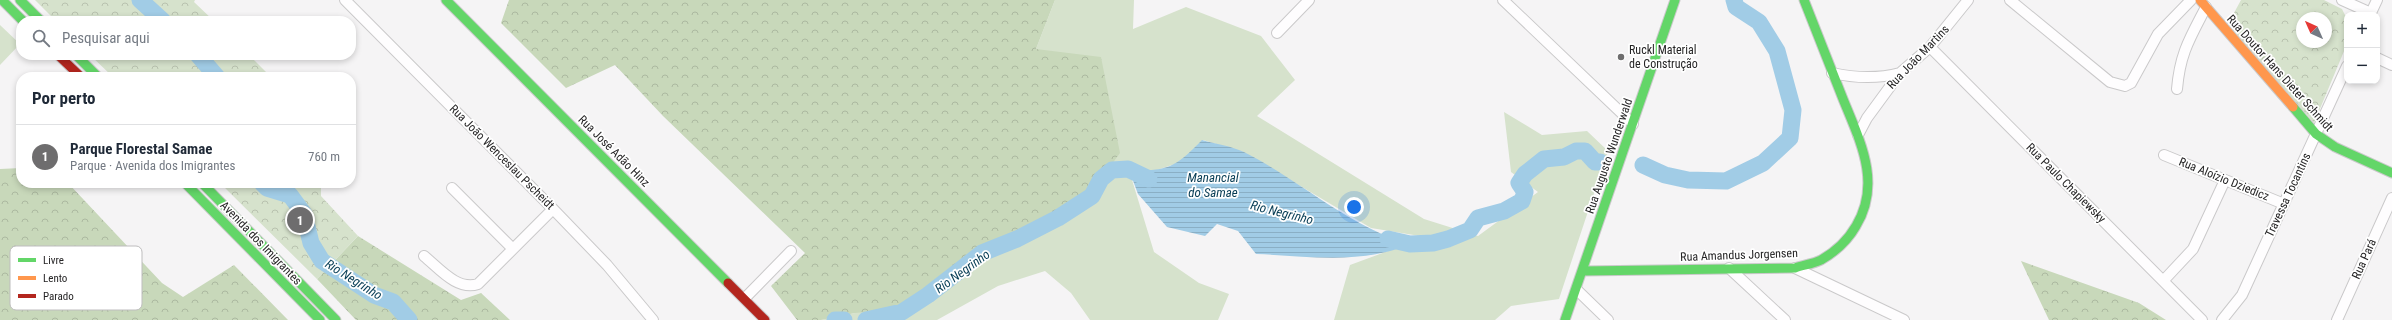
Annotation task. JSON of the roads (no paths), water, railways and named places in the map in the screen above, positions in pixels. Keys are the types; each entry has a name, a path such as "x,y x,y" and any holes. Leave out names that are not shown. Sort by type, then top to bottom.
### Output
{"street":[{"path":"2,0 18,16"},
{"path":"20,0 36,16"},
{"name":"Rua João Wenceslau Pscheidt","path":"345,0 607,265 653,320"},
{"name":"Rua José Adão Hinz","path":"446,0 765,320"},
{"path":"1277,33 1305,4 1294,0"},
{"path":"1503,0 1633,124"},
{"name":"Rua Augusto Wunderwald","path":"1565,320 1577,290 1675,0"},
{"name":"Rua Amandus Jorgensen","path":"1583,271 1795,268 1819,260 1835,250 1850,236 1860,221 1866,206 1869,186 1867,165 1858,135 1804,0"},
{"name":"Rua João Martins","path":"1858,135 1867,118 1900,72 1930,47 1968,0"},
{"path":"2010,0 2110,82 2126,86 2131,83 2164,26 2191,0"},
{"path":"2342,0 2366,12"},
{"path":"2371,12 2377,0"},
{"path":"2177,89 2180,62 2185,46 2203,4"},
{"name":"Rua Doutor Hans Dieter Schmidt","path":"2203,4 2316,134 2335,147 2392,173"},
{"name":"Rua Paulo Chapiewsky","path":"1930,47 2164,280 2202,320"},
{"path":"2380,59 2392,65"},
{"path":"63,60 76,72"},
{"path":"81,60 93,72"},
{"path":"87,66 88,72"},
{"path":"1832,73 1865,77 1884,77 1900,72"},
{"name":"Travessa Tocantins","path":"2222,320 2242,295 2344,73"},
{"name":"Rua Aloízio Dziedicz","path":"2164,155 2284,204"},
{"path":"2164,280 2193,249 2225,180"},
{"name":"Avenida dos Imigrantes","path":"190,188 320,320"},
{"name":"Avenida dos Imigrantes","path":"207,188 336,320"},
{"path":"452,188 512,248"},
{"name":"Rua Pará","path":"2337,320 2392,198"},
{"path":"424,256 458,284 470,287 478,284 512,248 553,209"},
{"path":"744,298 791,251"},
{"path":"1729,268 1785,320"},
{"path":"1795,268 1904,320"},
{"path":"1577,290 1608,320"}],"water":[{"name":"Manancial do Samae","path":"1202,140 1244,152 1265,163 1345,215 1388,236 1410,244 1392,251 1354,257 1334,258 1256,254 1238,231 1217,224 1205,236 1167,227 1138,194 1129,170 1153,170 1170,166 1185,156"}],"waterway":[{"name":"Rio Negrinho","path":"140,0 158,16"},
{"name":"Rio Negrinho","path":"1643,165 1665,175 1688,180 1726,181 1763,163 1790,138 1793,110 1777,51 1759,22 1736,7 1734,0"},
{"name":"Rio Negrinho","path":"202,60 213,72"},
{"name":"Rio Negrinho","path":"1388,239 1410,244 1433,243 1470,230 1478,218 1504,211 1522,201 1525,192 1519,183 1525,174 1544,159 1564,157 1576,151 1585,151 1595,162 1600,162"},
{"name":"Rio Negrinho","path":"866,320 902,312 928,295 982,253 1017,239 1058,218 1092,196 1101,179 1112,170 1128,169 1149,179"},
{"name":"Rio Negrinho","path":"267,188 290,195 304,214 311,243 322,261 374,295 393,302 409,320"},
{"name":"Rio Negrinho","path":"835,320 844,320"}],"place":[{"name":"Ruckl Material de Construção","path":"1621,57"},
{"name":"Parque Florestal Samae","path":"300,220"}]}
